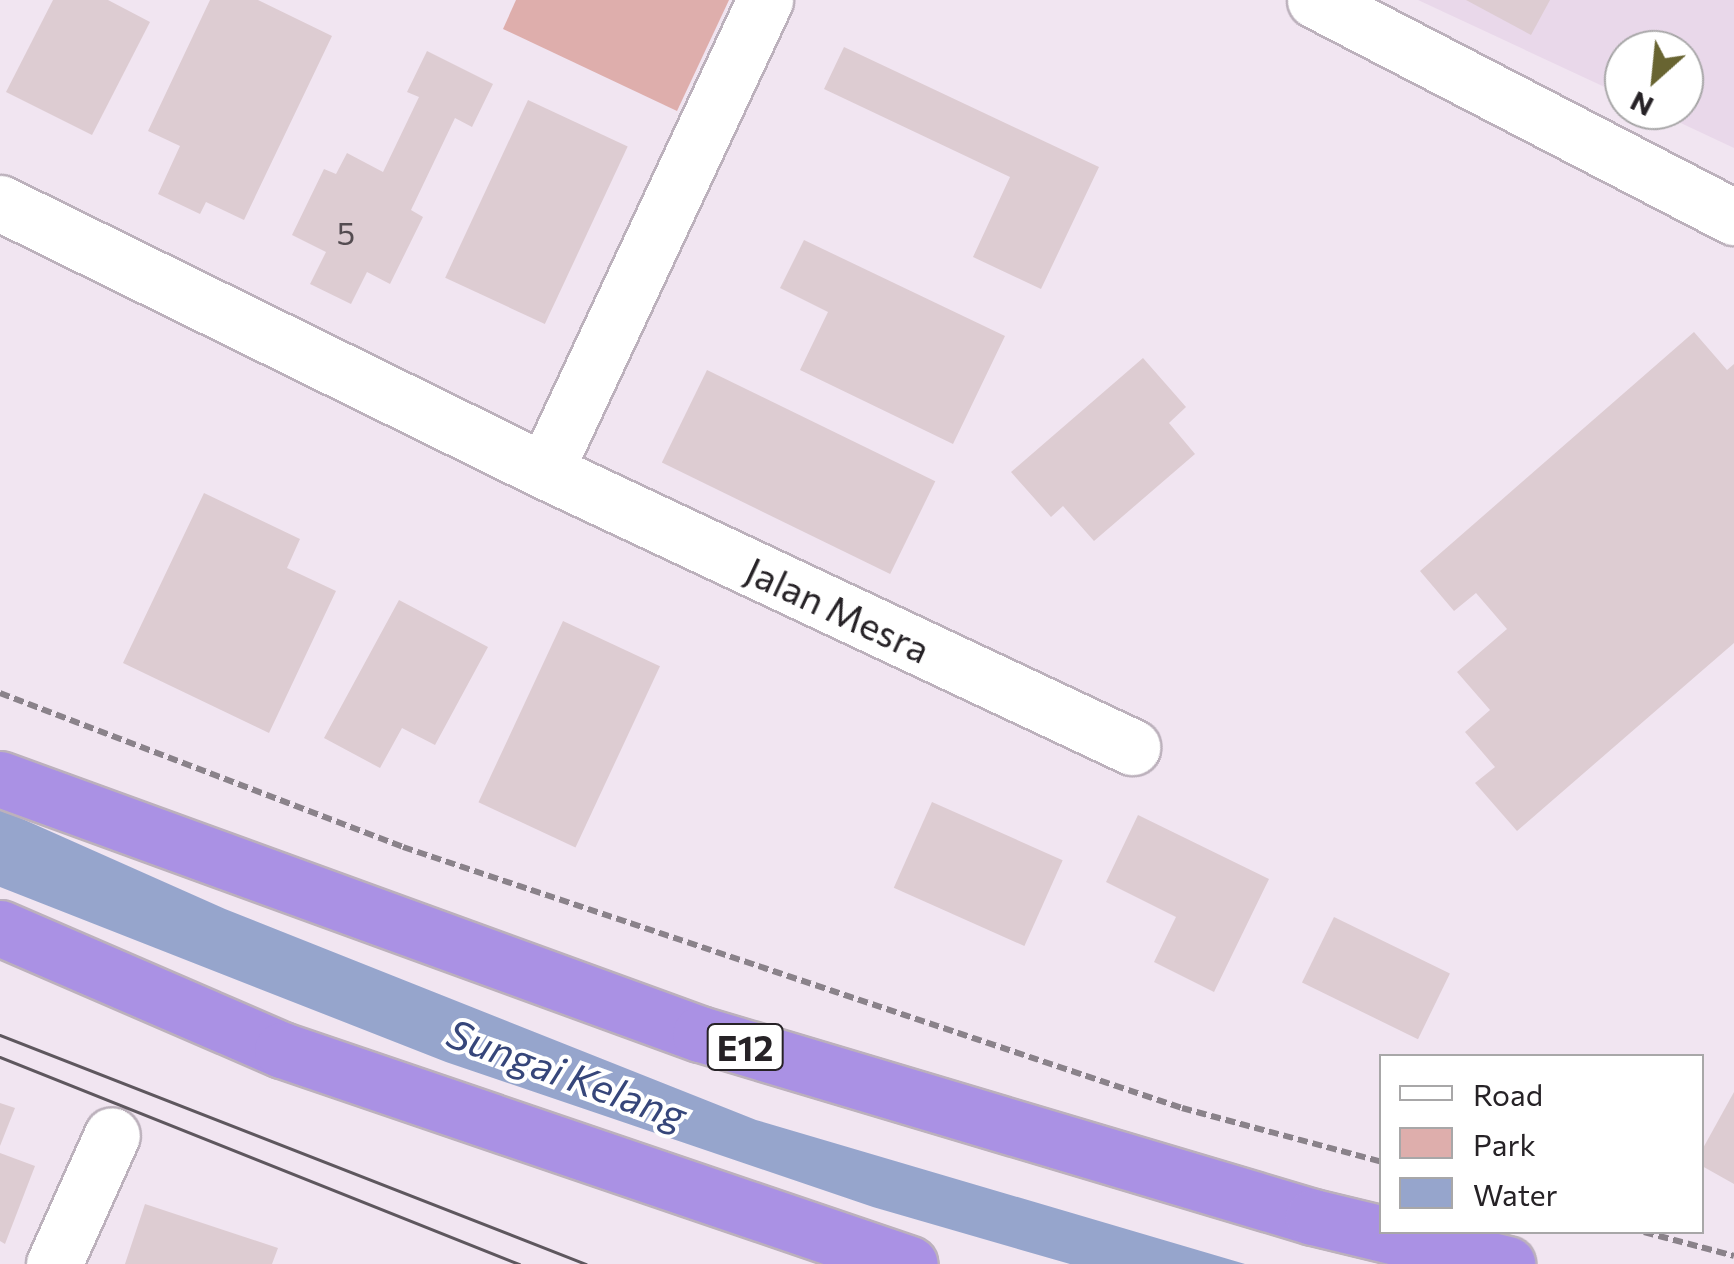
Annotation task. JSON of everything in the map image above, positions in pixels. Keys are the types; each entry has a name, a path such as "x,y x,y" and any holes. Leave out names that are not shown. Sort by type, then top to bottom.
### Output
{"highway":[{"name":"E12","path":"0,779 700,1034 1314,1217 1379,1233"},
{"path":"0,928 282,1050 910,1264"},
{"name":"E12","path":"1384,1234 1507,1264"}],"street":[{"path":"545,471 765,0"},
{"path":"1315,0 1734,217"},
{"name":"Jalan Mesra","path":"0,203 545,471 1132,747"},
{"path":"54,1264 112,1135"}],"path":[{"path":"0,692 402,847 1182,1108 1379,1161"},
{"path":"1652,1234 1734,1256"}],"shaded area":[{"path":"1418,0 1734,0 1734,148 1696,130 1704,130 1704,30 1604,30 1604,87"}],"green space":[{"path":"516,0 729,0 677,111 503,29"}],"water":[{"name":"Sungai Kelang","path":"0,809 225,909 756,1120 1245,1264 1070,1264 873,1207 446,1062 0,887"}],"building":[{"path":"53,0 108,0 150,22 92,135 6,92"},
{"path":"210,0 258,0 332,36 244,220 206,202 200,214 158,194 180,146 148,131"},
{"path":"1466,0 1550,0 1531,35"},
{"path":"844,47 1099,167 1041,289 973,257 1010,177 824,89"},
{"path":"427,51 493,84 472,127 455,118 411,210 423,217 390,284 367,272 351,304 310,284 326,252 292,235 324,169 336,174 347,153 383,172 419,97 407,92"},
{"path":"528,100 628,146 545,324 445,278"},
{"path":"804,240 1005,336 953,444 800,370 828,312 780,288"},
{"path":"1694,332 1727,370 1734,364 1734,643 1517,831 1475,783 1495,767 1465,732 1490,710 1457,672 1507,629 1476,593 1454,611 1420,571"},
{"path":"1143,358 1186,407 1169,423 1195,454 1094,541 1063,506 1051,517 1011,472"},
{"path":"707,370 935,481 890,574 662,463"},
{"path":"204,493 300,539 287,568 336,591 269,733 123,663"},
{"path":"399,600 488,647 435,745 402,728 380,768 324,738"},
{"path":"563,621 660,666 575,847 478,802"},
{"path":"932,802 1063,860 1024,946 894,888"},
{"path":"1138,815 1269,879 1214,992 1154,962 1176,917 1106,882"},
{"path":"1334,917 1450,974 1418,1039 1302,983"},
{"path":"1734,1092 1734,1184 1704,1167 1704,1146"},
{"path":"0,1103 15,1108 0,1146"},
{"path":"0,1153 35,1166 5,1244 0,1241"},
{"path":"145,1204 278,1248 272,1264 125,1264"}],"tram line":[{"path":"0,1035 586,1264"},
{"path":"0,1057 519,1264"}]}
